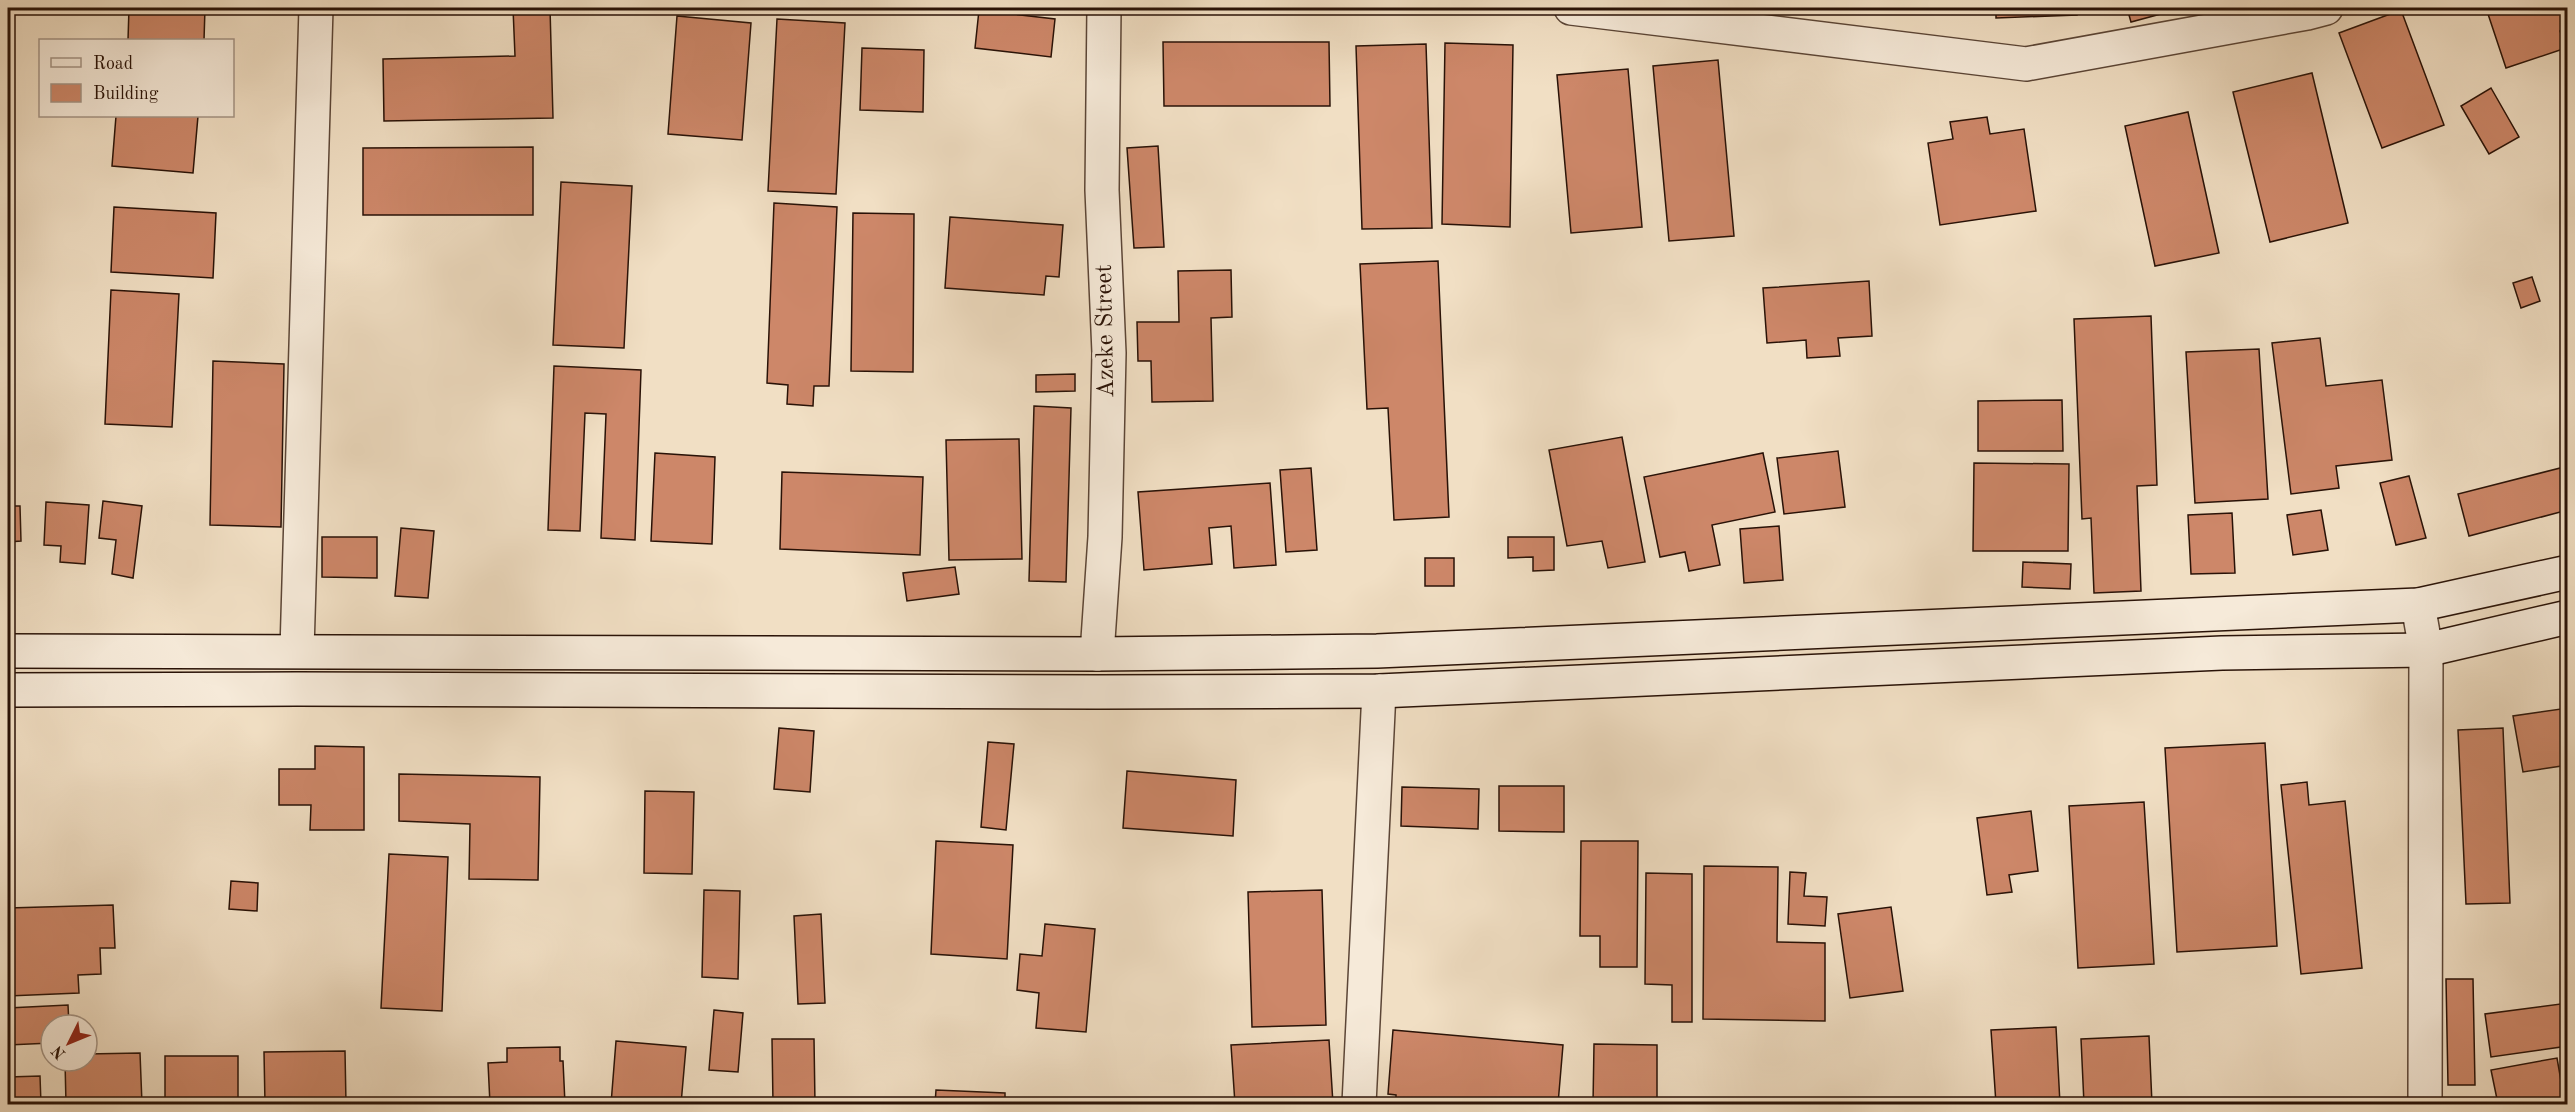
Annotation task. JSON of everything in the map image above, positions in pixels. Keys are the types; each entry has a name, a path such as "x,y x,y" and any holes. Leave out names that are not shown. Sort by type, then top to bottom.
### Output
{"main road":[{"path":"297,650 316,8"},
{"name":"Azeke Street","path":"1097,654 1105,537 1109,353 1102,190 1104,8"},
{"path":"1571,8 2026,64 2326,8"},
{"path":"8,651 1097,654 1377,651 2418,605 2568,572"},
{"path":"2418,605 2426,650 2425,1104"},
{"path":"8,690 297,688 1378,691 2222,653 2426,650 2568,617"},
{"path":"1359,1104 1378,691"}],"building":[{"path":"129,8 205,8 204,39 128,39"},
{"path":"513,8 550,8 553,118 384,121 383,59 515,56"},
{"path":"1996,8 2076,8 2077,15 1996,18"},
{"path":"2127,8 2183,8 2131,22"},
{"path":"2486,8 2568,8 2568,29 2560,31 2566,48 2506,68"},
{"path":"979,10 1055,19 1051,57 975,48"},
{"path":"2401,10 2444,125 2382,148 2339,33"},
{"path":"677,16 751,23 742,140 668,134"},
{"path":"777,19 845,23 836,194 768,191"},
{"path":"1163,42 1329,42 1330,106 1164,106"},
{"path":"1445,43 1513,45 1510,227 1442,224"},
{"path":"1426,44 1432,228 1362,229 1356,46"},
{"path":"862,48 924,50 923,112 860,110"},
{"path":"1718,60 1734,236 1669,241 1653,66"},
{"path":"1628,69 1642,227 1571,233 1557,75"},
{"path":"2312,73 2348,223 2270,242 2233,92"},
{"path":"2491,88 2519,137 2489,154 2461,106"},
{"path":"2188,112 2219,253 2155,266 2125,126"},
{"path":"116,117 198,117 193,173 112,166"},
{"path":"1987,117 1990,134 2024,129 2036,211 1940,225 1928,143 1953,139 1950,122"},
{"path":"1158,146 1164,247 1134,248 1127,148"},
{"path":"533,147 533,215 363,215 363,148"},
{"path":"561,182 632,186 624,348 553,345"},
{"path":"774,203 837,207 829,386 814,386 813,406 787,404 788,385 767,383"},
{"path":"114,207 216,213 213,278 111,272"},
{"path":"853,213 914,214 913,372 851,371"},
{"path":"950,217 1063,225 1059,277 1046,276 1044,295 945,288"},
{"path":"1438,261 1449,517 1394,520 1388,408 1367,409 1360,264"},
{"path":"1231,270 1232,317 1211,318 1213,401 1152,402 1151,361 1138,361 1137,322 1179,322 1178,271"},
{"path":"2532,277 2540,301 2521,308 2513,283"},
{"path":"1869,281 1872,336 1838,338 1840,356 1807,358 1806,340 1767,343 1763,288"},
{"path":"111,290 179,294 172,427 105,424"},
{"path":"2151,316 2157,485 2137,486 2141,591 2094,593 2091,518 2082,519 2074,319"},
{"path":"2320,338 2326,386 2382,380 2392,460 2336,466 2339,488 2291,494 2272,343"},
{"path":"2259,349 2268,499 2195,503 2186,352"},
{"path":"213,361 284,364 281,527 210,525"},
{"path":"554,366 641,370 635,540 601,538 606,414 585,413 580,531 548,530"},
{"path":"1075,374 1075,391 1036,392 1036,375"},
{"path":"2062,400 2063,451 1978,451 1978,401"},
{"path":"1034,406 1071,408 1066,582 1029,581"},
{"path":"1622,437 1645,562 1608,568 1602,541 1567,546 1549,450"},
{"path":"1019,439 1022,559 949,560 946,440"},
{"path":"1838,451 1845,507 1784,514 1777,458"},
{"path":"655,453 715,457 712,544 651,541"},
{"path":"1763,453 1775,512 1712,525 1720,565 1689,571 1685,552 1660,557 1644,477"},
{"path":"1974,463 2069,464 2068,551 1973,551"},
{"path":"2568,466 2568,510 2469,536 2458,494"},
{"path":"1311,468 1317,550 1286,552 1280,470"},
{"path":"782,472 923,477 920,555 780,549"},
{"path":"2409,476 2426,538 2396,545 2380,483"},
{"path":"1270,483 1276,565 1234,568 1231,526 1209,528 1212,564 1144,570 1138,492"},
{"path":"103,501 142,506 133,578 112,574 116,540 99,538"},
{"path":"46,502 89,505 85,564 60,562 61,546 44,545"},
{"path":"8,506 20,506 21,541 8,542"},
{"path":"2321,510 2328,550 2293,555 2287,515"},
{"path":"2232,513 2235,573 2191,574 2188,515"},
{"path":"1779,526 1783,580 1744,583 1740,529"},
{"path":"401,528 434,531 428,598 395,596"},
{"path":"322,537 377,537 377,578 322,577"},
{"path":"1508,537 1554,537 1554,570 1533,571 1533,557 1508,558"},
{"path":"1425,558 1454,558 1454,586 1425,586"},
{"path":"2023,562 2071,564 2070,589 2022,587"},
{"path":"955,567 959,594 907,601 903,573"},
{"path":"2568,708 2568,765 2523,772 2513,716"},
{"path":"779,728 814,731 810,792 774,789"},
{"path":"2503,728 2510,903 2466,904 2458,730"},
{"path":"988,742 1014,744 1006,830 981,827"},
{"path":"2265,743 2277,946 2177,952 2165,748"},
{"path":"315,746 364,747 364,830 310,830 311,805 279,805 279,769 315,769"},
{"path":"1127,771 1236,780 1233,836 1123,828"},
{"path":"399,774 540,777 538,880 469,879 470,824 399,821"},
{"path":"2307,782 2309,805 2345,801 2362,968 2301,974 2281,785"},
{"path":"1499,786 1564,786 1564,832 1499,831"},
{"path":"1402,787 1479,789 1478,829 1401,826"},
{"path":"645,791 694,792 692,874 644,873"},
{"path":"2144,802 2154,964 2078,968 2069,806"},
{"path":"2031,811 2038,871 2009,875 2012,892 1987,895 1977,818"},
{"path":"936,841 1013,845 1007,959 931,954"},
{"path":"1581,841 1638,841 1637,967 1600,967 1600,936 1580,936"},
{"path":"389,854 448,857 442,1011 381,1008"},
{"path":"1704,866 1778,867 1777,942 1825,943 1825,1021 1703,1019"},
{"path":"1790,872 1806,873 1804,896 1827,897 1825,926 1788,924"},
{"path":"1646,873 1692,874 1692,1022 1672,1022 1672,985 1645,984"},
{"path":"231,881 258,883 257,911 229,909"},
{"path":"704,890 740,891 738,979 702,977"},
{"path":"1322,890 1326,1025 1252,1027 1248,892"},
{"path":"113,905 115,948 100,948 101,974 78,975 79,993 8,996 8,908"},
{"path":"1891,907 1903,991 1850,998 1838,914"},
{"path":"821,914 825,1003 798,1004 794,916"},
{"path":"1045,924 1095,929 1086,1032 1036,1028 1039,993 1017,990 1020,954 1042,956"},
{"path":"2446,979 2473,979 2475,1085 2448,1085"},
{"path":"2568,1003 2568,1046 2491,1057 2485,1014"},
{"path":"68,1005 68,1013 39,1013 39,1044 8,1045 8,1008"},
{"path":"714,1010 743,1013 738,1072 709,1070"},
{"path":"2056,1027 2060,1104 1996,1104 1991,1030"},
{"path":"1393,1030 1563,1045 1558,1104 1396,1104 1396,1095 1388,1094"},
{"path":"2149,1036 2152,1104 2084,1104 2081,1039"},
{"path":"772,1039 814,1039 815,1104 773,1104"},
{"path":"1329,1040 1333,1104 1235,1104 1231,1045"},
{"path":"616,1041 686,1047 681,1104 611,1104"},
{"path":"1594,1044 1657,1045 1657,1104 1593,1104"},
{"path":"560,1047 565,1104 490,1104 488,1063 507,1062 507,1048"},
{"path":"345,1051 346,1104 265,1104 264,1052"},
{"path":"140,1053 142,1104 66,1104 65,1073 99,1073 99,1054"},
{"path":"165,1056 238,1056 238,1104 165,1104"},
{"path":"2557,1058 2565,1104 2498,1104 2491,1070"},
{"path":"40,1076 41,1104 8,1104 8,1077"},
{"path":"936,1090 1005,1093 1005,1104 935,1104"}]}
